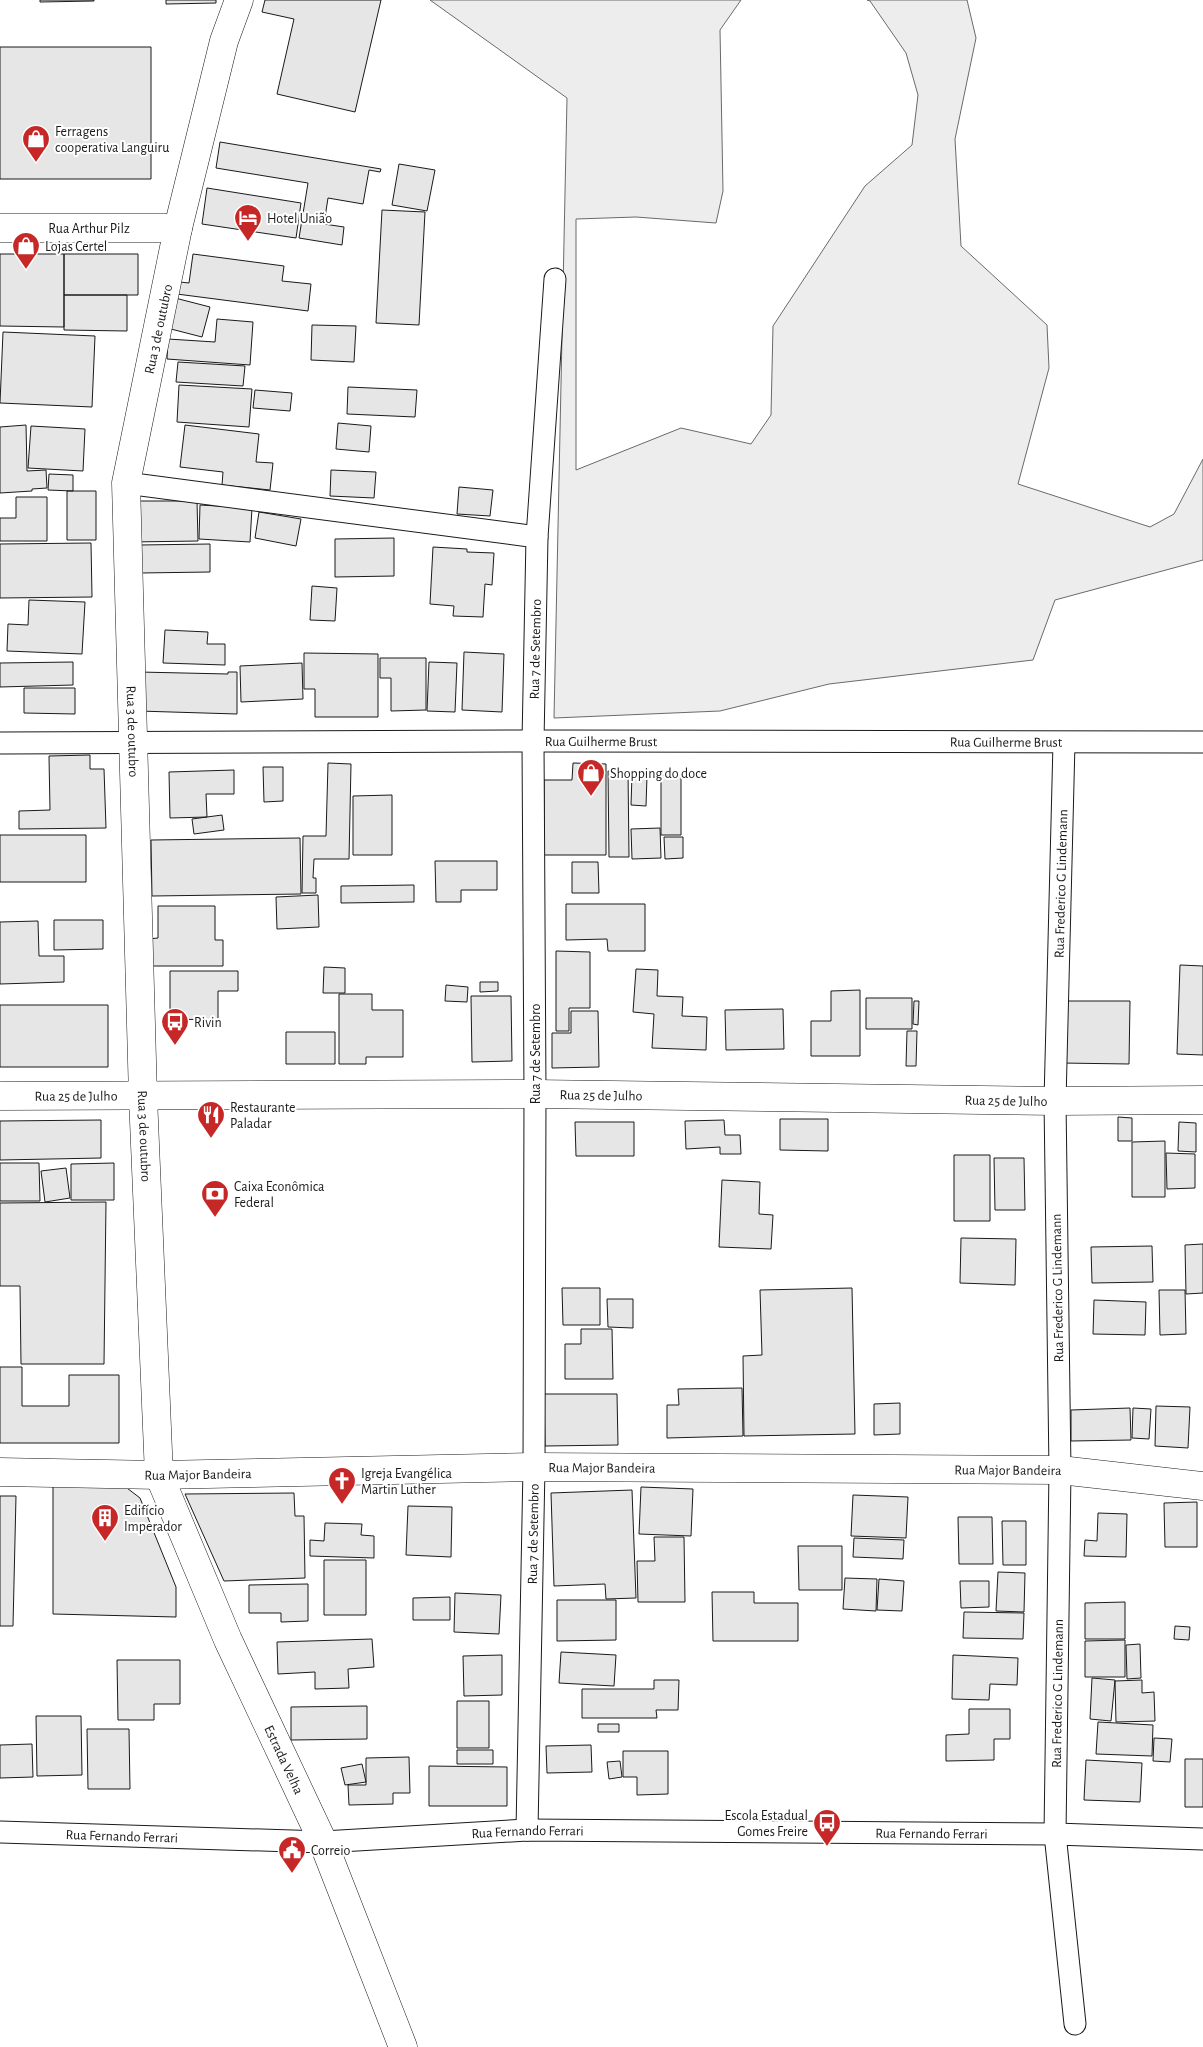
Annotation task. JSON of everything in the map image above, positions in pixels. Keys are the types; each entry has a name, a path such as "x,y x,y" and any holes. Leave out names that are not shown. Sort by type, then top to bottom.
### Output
{"main road":[{"name":"Rua 3 de outubro","path":"159,1475 144,1097 126,483 178,228 224,40 239,0"},
{"name":"Rua Arthur Pilz","path":"0,228 178,228"},
{"name":"Rua 25 de Julho","path":"0,1096 144,1097 535,1094 1055,1101 1203,1100"},
{"name":"Rua Major Bandeira","path":"0,1472 159,1475 534,1467 1060,1470 1203,1486"},
{"name":"Estrada Velha","path":"159,1475 228,1640 323,1842 402,2047"}],"street":[{"name":"Rua 7 de Setembro","path":"527,1830 534,1467 535,1094 533,741 537,536 555,279"},
{"path":"126,483 537,536"},
{"name":"Rua Guilherme Brust","path":"0,743 533,741 1203,742"},
{"name":"Rua Frederico G Lindemann","path":"1064,743 1055,1101 1060,1470 1055,1834 1075,2024"},
{"name":"Rua Fernando Ferrari","path":"0,1832 323,1842 527,1830 1055,1834 1203,1839"}],"shaded area":[{"path":"430,0 741,0 720,30 723,191 716,223 636,217 576,219 576,470 681,428 751,444 771,415 773,326 865,186 912,145 918,95 906,53 870,1 867,0 967,0 976,38 955,139 961,246 1047,325 1049,368 1018,484 1150,527 1174,514 1203,459 1203,560 1055,600 1033,660 829,684 720,711 554,718 567,98"}],"building":[{"path":"40,0 94,0 94,1 40,2"},
{"path":"166,0 216,0 216,3 166,4"},
{"path":"265,0 381,0 355,112 277,94 294,19 262,12"},
{"path":"0,47 151,47 151,179 0,179"},
{"path":"220,142 381,169 380,172 369,170 363,204 328,198 324,224 344,227 342,245 299,238 308,183 216,168"},
{"path":"399,164 435,170 427,211 392,205"},
{"path":"207,188 301,203 296,238 202,224"},
{"path":"382,210 425,212 419,325 376,323"},
{"path":"0,254 64,254 64,327 0,326"},
{"path":"64,254 138,254 138,295 64,295"},
{"path":"193,254 284,266 282,281 311,284 308,311 169,293 171,281 189,283"},
{"path":"64,295 127,295 127,331 64,330"},
{"path":"175,298 210,307 202,337 167,328"},
{"path":"217,319 253,322 250,365 167,359 168,339 215,342"},
{"path":"312,325 356,326 354,362 311,360"},
{"path":"3,332 95,336 92,407 0,403"},
{"path":"178,362 245,366 243,386 176,382"},
{"path":"179,385 252,389 249,427 177,422"},
{"path":"348,387 417,390 415,417 347,414"},
{"path":"255,390 292,393 290,411 253,408"},
{"path":"338,423 371,426 369,452 336,449"},
{"path":"26,425 27,471 46,470 47,488 0,493 0,427"},
{"path":"185,425 259,434 256,462 273,463 270,490 222,485 223,472 180,467"},
{"path":"31,426 85,429 83,471 28,468"},
{"path":"331,470 376,472 374,498 330,496"},
{"path":"49,474 73,475 73,491 48,490"},
{"path":"459,487 493,490 490,516 457,514"},
{"path":"67,491 96,491 96,540 67,540"},
{"path":"16,497 47,497 47,541 0,541 0,518 16,518"},
{"path":"131,501 197,501 198,541 131,542"},
{"path":"200,505 252,508 250,542 199,539"},
{"path":"259,512 301,519 296,546 255,538"},
{"path":"394,538 394,576 335,577 335,539"},
{"path":"91,543 92,597 0,598 0,544"},
{"path":"210,544 210,572 140,573 140,545"},
{"path":"433,547 467,549 467,552 494,553 492,585 485,584 483,617 453,616 454,606 430,604"},
{"path":"312,586 337,588 335,621 310,620"},
{"path":"29,600 85,602 82,654 7,651 8,624 28,625"},
{"path":"165,630 208,632 207,644 225,644 225,665 163,663"},
{"path":"464,652 504,654 502,712 462,710"},
{"path":"304,653 378,654 378,717 315,717 315,689 304,689"},
{"path":"380,658 426,658 426,710 391,711 391,678 380,678"},
{"path":"73,662 73,685 0,687 0,663"},
{"path":"429,662 457,663 455,712 427,711"},
{"path":"302,663 303,699 241,702 240,666"},
{"path":"139,672 228,674 228,672 237,672 237,714 138,711"},
{"path":"24,688 75,688 75,714 24,713"},
{"path":"90,755 90,769 104,769 106,828 19,829 19,811 50,810 49,756"},
{"path":"328,763 351,764 349,859 314,859 313,878 316,878 316,893 302,893 303,836 326,836"},
{"path":"573,763 606,764 606,855 544,855 544,780 572,780"},
{"path":"263,767 283,767 283,801 264,802"},
{"path":"234,770 234,794 206,794 207,817 170,818 169,772"},
{"path":"608,771 628,771 629,857 609,857"},
{"path":"632,775 647,776 646,806 631,805"},
{"path":"661,775 681,775 681,835 661,835"},
{"path":"392,795 392,855 353,855 353,796"},
{"path":"222,815 224,830 194,834 192,819"},
{"path":"660,828 661,858 632,859 631,829"},
{"path":"0,835 86,835 86,882 0,882"},
{"path":"664,837 683,837 683,858 665,859"},
{"path":"300,838 301,894 152,896 151,840"},
{"path":"435,861 497,861 497,890 461,890 461,902 436,902"},
{"path":"572,862 598,862 599,893 572,893"},
{"path":"414,885 414,902 341,903 341,886"},
{"path":"318,895 319,927 277,929 276,897"},
{"path":"566,904 645,904 645,951 608,951 607,939 566,940"},
{"path":"158,906 215,906 215,940 223,940 223,966 148,966 148,939 158,938"},
{"path":"54,920 103,920 103,949 54,950"},
{"path":"38,921 39,956 64,956 64,982 0,984 0,922"},
{"path":"556,951 590,952 590,1008 569,1008 569,1031 556,1031"},
{"path":"1180,965 1203,966 1203,1055 1177,1054"},
{"path":"324,967 345,968 345,993 323,993"},
{"path":"636,969 658,970 657,996 683,997 682,1016 707,1017 706,1050 652,1048 654,1014 633,1012"},
{"path":"170,971 238,971 238,991 218,991 218,1020 170,1019"},
{"path":"480,982 498,982 498,991 480,992"},
{"path":"446,985 468,987 467,1002 445,1001"},
{"path":"860,990 860,1056 811,1056 811,1021 831,1021 831,991"},
{"path":"339,994 372,994 372,1010 403,1010 403,1057 366,1057 366,1064 339,1064"},
{"path":"471,996 511,996 512,1061 472,1062"},
{"path":"866,998 912,998 912,1029 866,1029"},
{"path":"914,1001 919,1001 918,1025 913,1024"},
{"path":"1061,1001 1130,1001 1129,1064 1061,1063"},
{"path":"0,1005 108,1005 108,1067 0,1067"},
{"path":"783,1009 784,1049 726,1050 725,1010"},
{"path":"571,1011 598,1011 599,1067 552,1068 552,1033 571,1033"},
{"path":"907,1031 917,1031 916,1066 906,1066"},
{"path":"286,1032 335,1032 335,1064 286,1064"},
{"path":"1118,1117 1132,1118 1132,1141 1118,1141"},
{"path":"780,1119 828,1119 828,1151 780,1150"},
{"path":"101,1120 101,1158 0,1160 0,1121"},
{"path":"724,1120 725,1135 740,1135 741,1154 720,1154 720,1147 686,1149 685,1121"},
{"path":"575,1122 634,1122 634,1156 576,1156"},
{"path":"1179,1122 1196,1123 1196,1152 1178,1151"},
{"path":"1165,1141 1165,1197 1132,1197 1132,1142"},
{"path":"1166,1153 1195,1154 1195,1188 1167,1189"},
{"path":"954,1155 990,1155 990,1221 954,1221"},
{"path":"994,1158 1024,1158 1025,1210 995,1210"},
{"path":"0,1163 39,1163 40,1201 0,1201"},
{"path":"114,1163 114,1200 71,1200 71,1164"},
{"path":"66,1168 70,1198 45,1202 41,1171"},
{"path":"722,1180 760,1182 759,1214 773,1215 771,1249 719,1247"},
{"path":"106,1202 104,1364 21,1364 20,1286 0,1286 0,1203"},
{"path":"961,1238 1016,1239 1015,1285 960,1283"},
{"path":"1203,1244 1203,1293 1186,1294 1185,1245"},
{"path":"1152,1246 1153,1282 1092,1283 1091,1247"},
{"path":"562,1288 600,1288 600,1325 563,1325"},
{"path":"852,1288 855,1434 744,1436 743,1356 762,1355 760,1290"},
{"path":"1159,1290 1185,1290 1186,1334 1160,1335"},
{"path":"607,1299 633,1299 633,1328 608,1327"},
{"path":"1094,1300 1146,1302 1145,1335 1093,1334"},
{"path":"581,1329 612,1329 613,1379 565,1379 565,1344 581,1344"},
{"path":"0,1367 22,1367 22,1406 69,1406 69,1375 119,1375 119,1443 0,1443"},
{"path":"742,1388 743,1436 667,1438 667,1405 679,1405 678,1389"},
{"path":"544,1394 617,1394 618,1445 545,1446"},
{"path":"900,1403 900,1434 874,1435 874,1404"},
{"path":"1156,1406 1190,1407 1188,1448 1155,1446"},
{"path":"1130,1408 1131,1440 1071,1441 1071,1410"},
{"path":"1133,1408 1151,1409 1149,1439 1132,1438"},
{"name":"Edifício Imperador","path":"53,1484 123,1485 140,1498 176,1587 176,1617 53,1614"},
{"path":"641,1487 693,1489 691,1536 639,1534"},
{"path":"632,1490 636,1598 606,1599 605,1584 554,1586 551,1493"},
{"path":"294,1493 295,1516 304,1516 305,1578 224,1581 185,1494"},
{"path":"853,1495 908,1497 906,1538 851,1536"},
{"path":"0,1496 16,1496 13,1626 0,1626"},
{"path":"1197,1502 1197,1547 1165,1547 1164,1503"},
{"path":"408,1506 452,1507 451,1557 406,1555"},
{"path":"1098,1513 1127,1514 1126,1557 1084,1556 1085,1540 1097,1541"},
{"path":"958,1517 992,1517 993,1564 959,1564"},
{"path":"1002,1521 1026,1521 1026,1565 1003,1565"},
{"path":"325,1523 362,1524 361,1535 374,1536 374,1558 310,1556 310,1540 324,1541"},
{"path":"654,1537 684,1537 685,1602 638,1602 637,1561 655,1561"},
{"path":"854,1538 904,1540 903,1559 853,1557"},
{"path":"798,1546 842,1546 842,1590 799,1590"},
{"path":"324,1560 366,1560 366,1615 324,1615"},
{"path":"998,1572 1025,1573 1024,1612 996,1611"},
{"path":"845,1578 877,1579 876,1611 843,1609"},
{"path":"879,1579 904,1581 902,1611 877,1610"},
{"path":"960,1581 989,1581 989,1607 961,1608"},
{"path":"308,1584 308,1621 281,1622 281,1613 249,1613 249,1585"},
{"path":"712,1592 754,1592 754,1603 798,1603 798,1641 713,1641"},
{"path":"455,1593 501,1595 499,1634 454,1632"},
{"path":"450,1597 450,1620 413,1620 413,1598"},
{"path":"557,1600 616,1600 616,1640 557,1641"},
{"path":"1125,1602 1125,1639 1085,1639 1085,1603"},
{"path":"964,1612 1024,1613 1023,1639 963,1638"},
{"path":"1175,1626 1190,1627 1189,1640 1174,1639"},
{"path":"372,1639 374,1667 348,1669 349,1688 315,1689 315,1672 278,1674 277,1642"},
{"path":"1125,1640 1125,1677 1085,1677 1085,1641"},
{"path":"1140,1644 1141,1678 1127,1679 1126,1645"},
{"path":"561,1652 616,1655 614,1686 559,1683"},
{"path":"502,1655 502,1695 464,1696 463,1656"},
{"path":"953,1655 1018,1658 1017,1685 990,1684 989,1700 952,1699"},
{"path":"117,1660 180,1660 180,1704 154,1704 154,1720 118,1720"},
{"path":"1092,1678 1115,1680 1111,1721 1090,1719"},
{"path":"654,1680 679,1680 678,1710 656,1710 657,1718 582,1718 582,1689 654,1689"},
{"path":"1142,1680 1142,1693 1154,1692 1155,1721 1116,1722 1115,1681"},
{"path":"457,1701 489,1701 489,1748 457,1748"},
{"path":"367,1706 367,1739 291,1740 291,1707"},
{"path":"969,1709 1010,1709 1010,1739 994,1739 994,1760 946,1761 946,1735 969,1734"},
{"path":"36,1716 81,1716 82,1775 37,1776"},
{"path":"1098,1722 1153,1725 1152,1756 1096,1754"},
{"path":"598,1724 619,1724 619,1732 598,1732"},
{"path":"87,1729 129,1729 130,1789 88,1789"},
{"path":"1154,1738 1172,1739 1170,1762 1153,1761"},
{"path":"32,1744 33,1777 0,1778 0,1745"},
{"path":"591,1745 592,1772 547,1773 546,1746"},
{"path":"457,1750 493,1750 493,1764 457,1764"},
{"path":"623,1751 668,1751 668,1794 637,1795 637,1777 623,1777"},
{"path":"409,1757 410,1793 393,1793 393,1804 349,1805 348,1785 366,1785 366,1758"},
{"path":"1185,1759 1203,1759 1203,1807 1185,1807"},
{"path":"1086,1760 1142,1763 1140,1802 1084,1800"},
{"path":"620,1761 622,1777 609,1779 607,1762"},
{"path":"362,1764 366,1782 345,1785 341,1768"},
{"path":"429,1766 507,1767 507,1806 429,1806"}],"place":[{"name":"Ferragens cooperativa Languiru","path":"36,163"},
{"name":"Hotel União","path":"248,242"},
{"name":"Lojas Certel","path":"26,270"},
{"name":"Shopping do doce","path":"591,797"},
{"name":"Rivin","path":"175,1046"},
{"name":"Restaurante Paladar","path":"211,1139"},
{"name":"Caixa Econômica Federal","path":"215,1218"},
{"name":"Igreja Evangélica Martin Luther","path":"342,1505"},
{"name":"Edifício Imperador","path":"105,1542"},
{"name":"Escola Estadual Gomes Freire","path":"827,1847"},
{"name":"Correio","path":"292,1874"}]}
